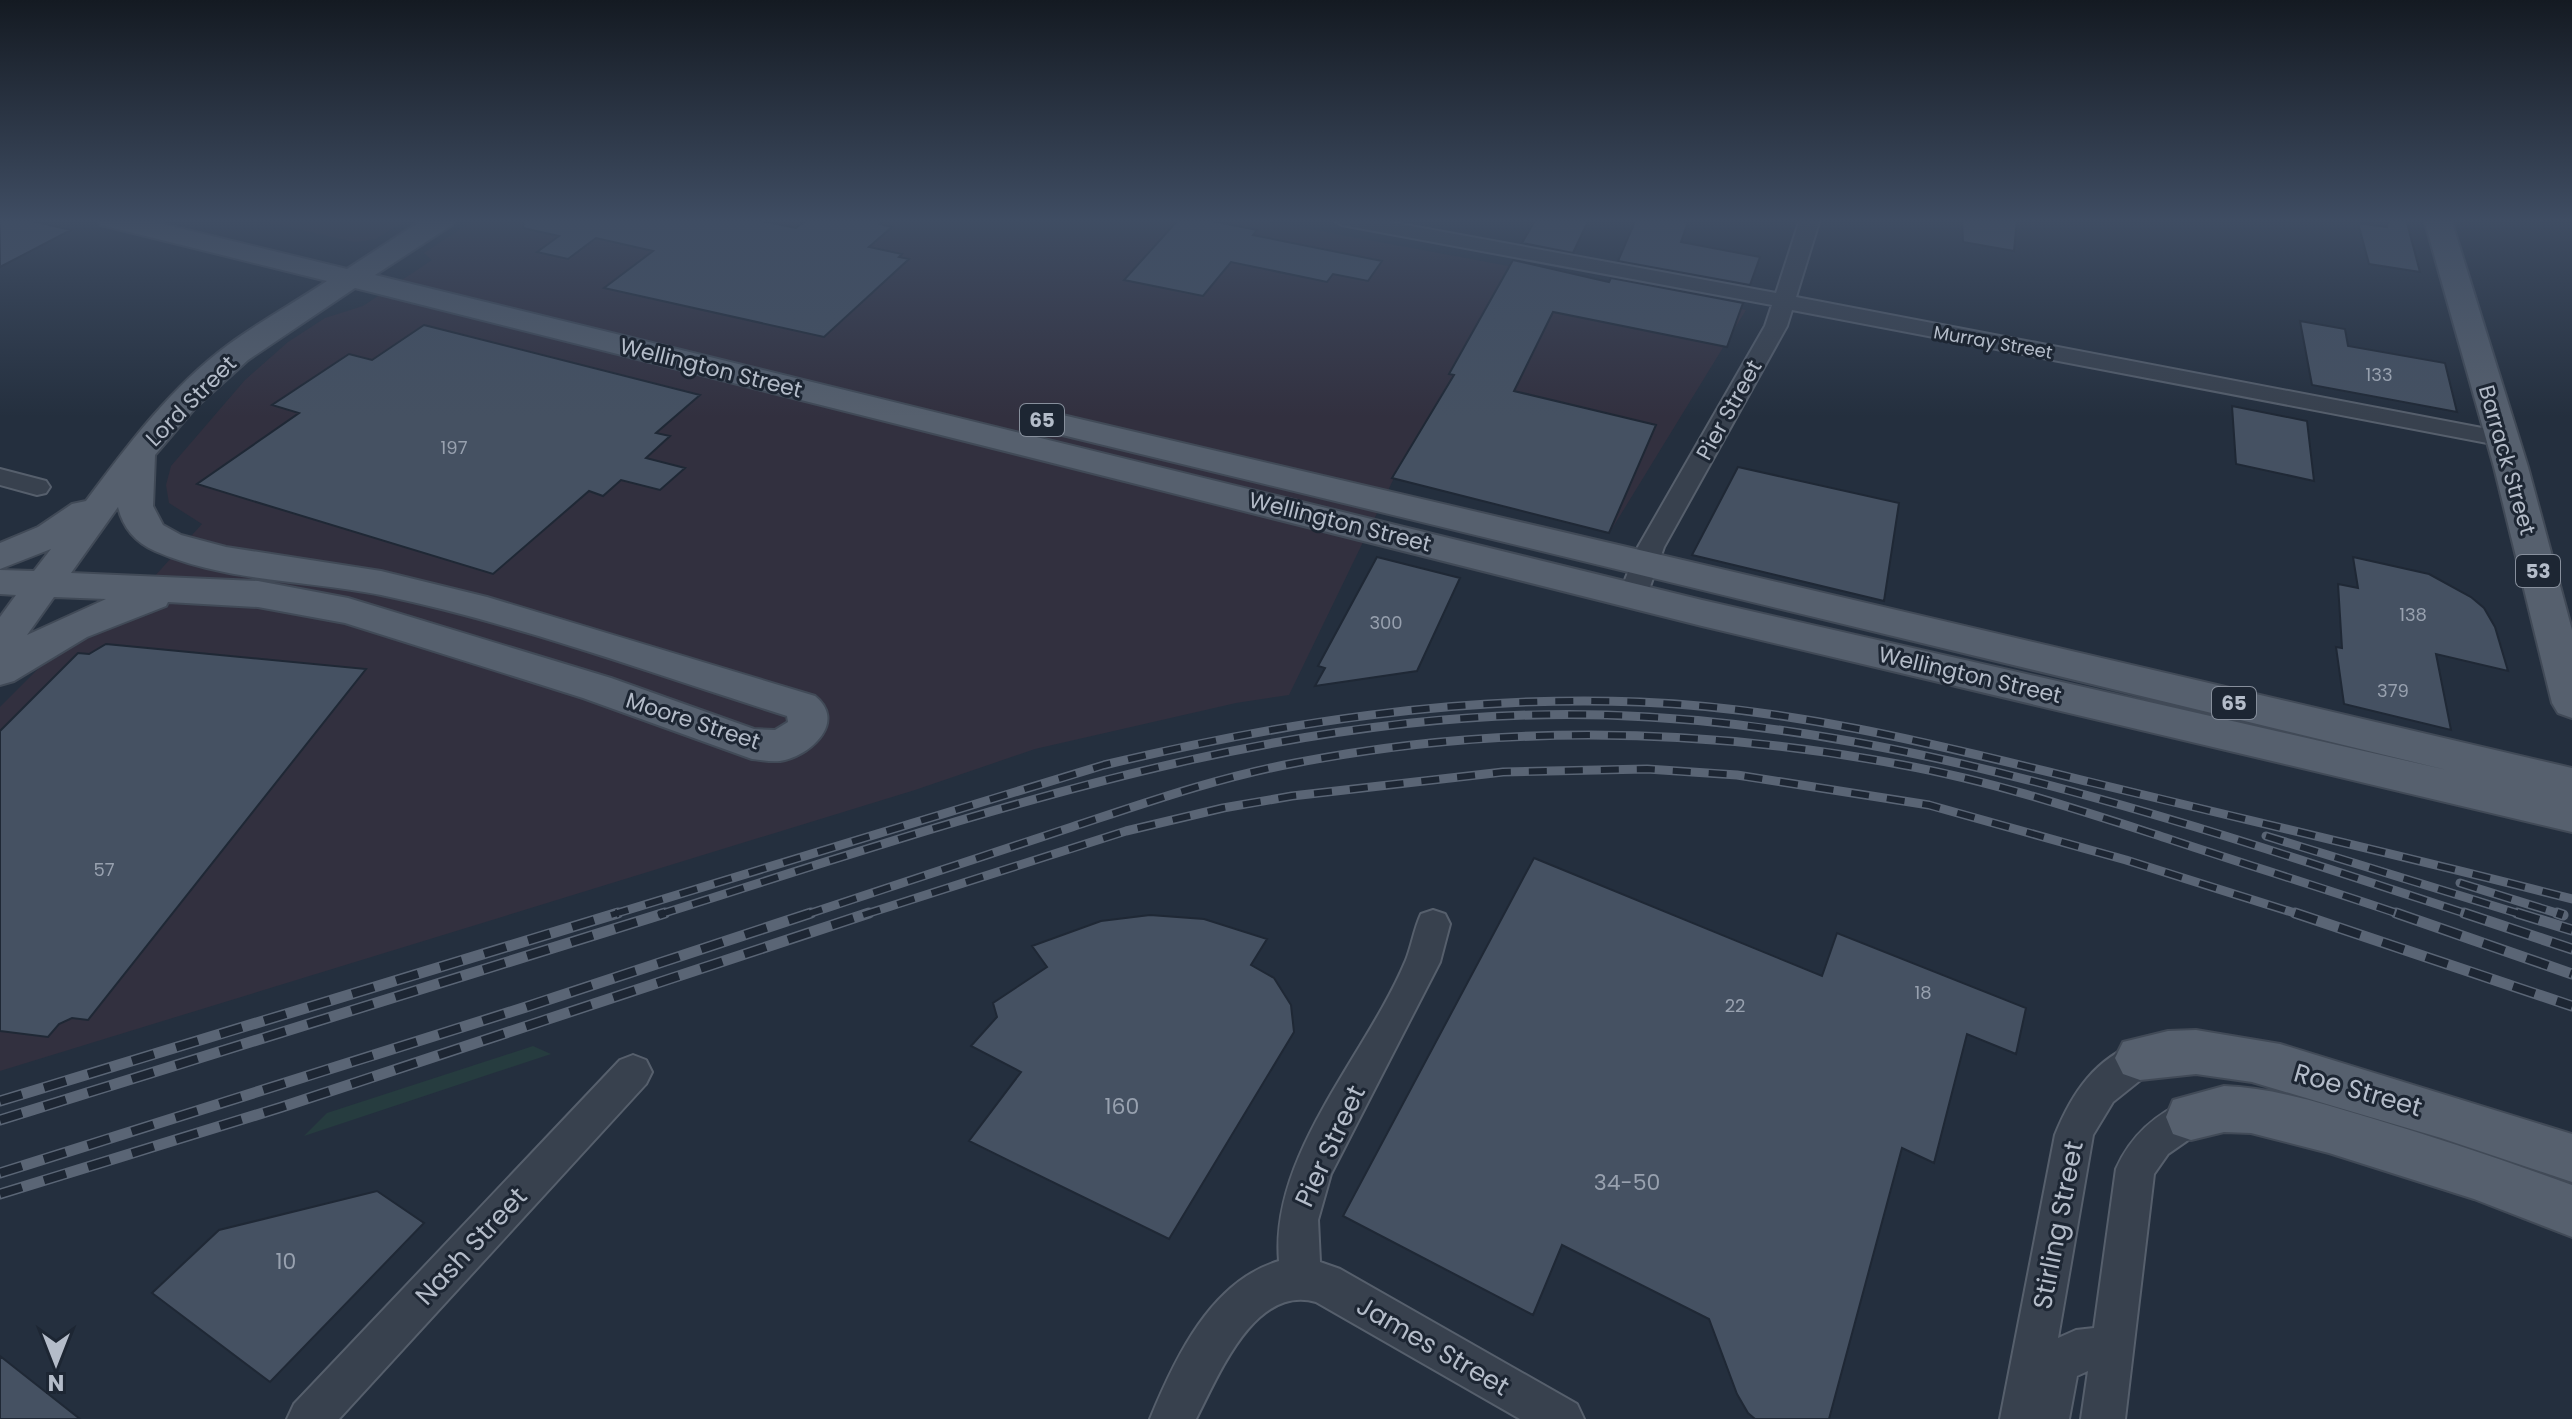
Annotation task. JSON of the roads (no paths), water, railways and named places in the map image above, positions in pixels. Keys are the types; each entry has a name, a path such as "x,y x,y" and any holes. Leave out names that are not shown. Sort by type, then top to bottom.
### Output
{"main road":[{"name":"Lord Street","path":"0,645 139,453 185,400 237,353 340,285"},
{"name":"Wellington Street","path":"382,285 1638,580 2572,784"},
{"name":"Wellington Street","path":"472,285 2572,815"},
{"name":"Barrack Street","path":"2457,285 2503,439 2572,703"},
{"name":"Moore Street","path":"0,582 258,594 348,611 597,688 752,744 780,746 799,736 808,725 807,711 801,706 461,604 379,583 194,551 153,535 143,527 134,506 139,453"},
{"path":"0,557 51,535 108,495"},
{"path":"0,671 49,639 85,621 180,589"},
{"name":"Roe Street","path":"2140,1058 2185,1051 2221,1053 2269,1064 2477,1124 2572,1158"},
{"name":"Roe Street","path":"2191,1117 2224,1109 2251,1110 2474,1174 2572,1211"}],"street":[{"name":"Murray Street","path":"1700,285 2503,439"},
{"name":"Pier Street","path":"1638,580 1768,340 1790,285"},
{"path":"0,477 37,487"},
{"name":"Pier Street","path":"1302,1278 1296,1235 1303,1193 1423,962 1433,924"},
{"name":"Stirling Street","path":"2022,1419 2074,1135 2081,1115 2106,1080 2140,1058"},
{"name":"Nash Street","path":"309,1419 633,1072"},
{"path":"2103,1419 2135,1169 2154,1141 2191,1117"},
{"path":"1172,1419 1230,1315 1254,1294 1302,1278"},
{"name":"James Street","path":"1302,1278 1325,1284 1562,1419"},
{"path":"2047,1419 2059,1365 2068,1352 2081,1348 2111,1350"}],"railway":[{"path":"611,915 1104,765 1170,750 1236,736 1370,715 1504,703 1572,701 1697,706 1811,720 1867,731 1979,755 2572,899"},
{"path":"658,915 1007,807 1125,775 1244,749 1364,729 1485,717 1607,715 1718,722 1827,737 1937,758 2152,814 2470,915"},
{"path":"805,915 1155,800 1267,769 1371,750 1447,742 1523,736 1599,735 1751,743 1827,752 1936,772 2068,807 2399,914"},
{"path":"863,915 1126,831 1223,808 1292,796 1503,772 1647,769 1737,775 1929,805 2126,860 2300,915"},
{"path":"2266,836 2523,915"},
{"path":"2460,883 2563,915 2557,913"},
{"path":"0,1101 618,913"},
{"path":"0,1120 665,913"},
{"path":"0,1173 526,1007 811,913"},
{"path":"0,1194 282,1107 869,913"},
{"path":"2295,913 2300,915"},
{"path":"2464,913 2470,915"},
{"path":"2517,913 2572,930"},
{"path":"2399,914 2572,974"},
{"path":"2300,915 2572,1006"},
{"path":"2470,915 2572,949"}]}
